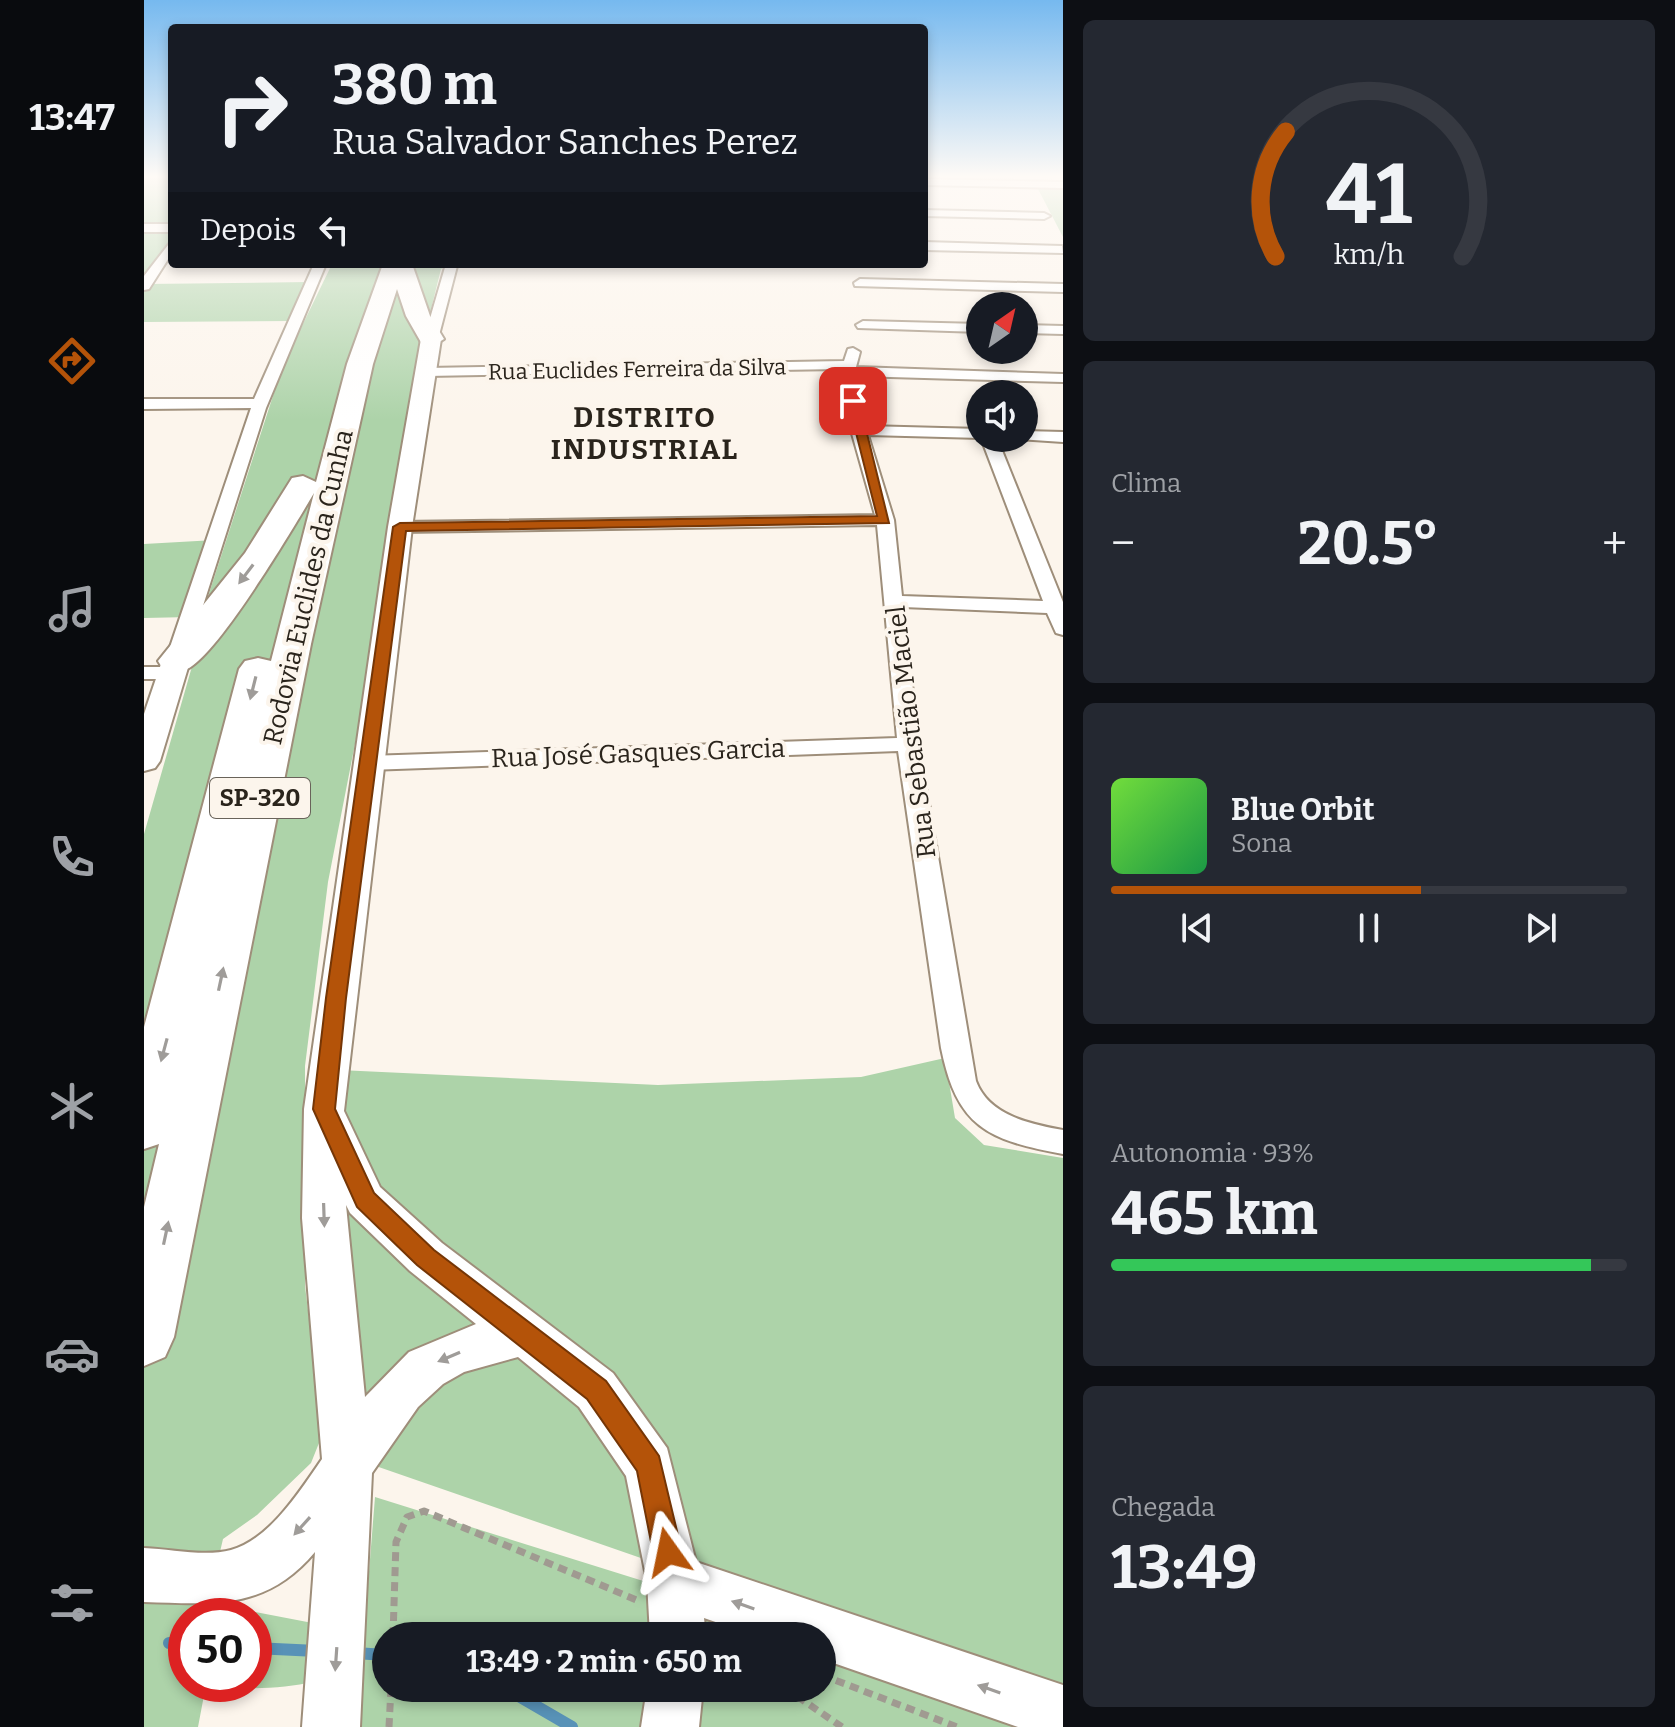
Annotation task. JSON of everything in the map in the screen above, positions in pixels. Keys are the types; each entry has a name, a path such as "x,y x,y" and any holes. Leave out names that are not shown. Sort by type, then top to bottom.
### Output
{"highway":[{"name":"Rodovia Euclides da Cunha","path":"144,1127 303,485 354,315 373,268"},
{"name":"Rodovia Euclides da Cunha","path":"144,1337 293,644 360,364 393,268"},
{"path":"402,268 418,316 431,339"},
{"path":"175,667 259,557 303,485"}],"main road":[{"path":"332,1719 347,1463 324,1218 324,1109 400,527 431,339"},
{"path":"144,761 175,667"},
{"path":"324,1109 365,1200 426,1257 596,1390 649,1466 667,1608 1063,1714"},
{"path":"144,1575 234,1576 277,1553 323,1502 347,1463 397,1395 427,1367 469,1349 523,1334"},
{"path":"670,1727 673,1702"}],"street":[{"path":"144,286 162,259"},
{"path":"144,673 175,667 261,403 294,315 318,268"},
{"path":"431,339 450,268"},
{"path":"860,283 1063,288"},
{"path":"863,325 966,328"},
{"path":"1038,329 1063,330"},
{"name":"Rua Euclides Ferreira da Silva","path":"427,372 849,363 1063,378"},
{"name":"Rua Sebastião Maciel","path":"849,363 859,430 885,520 908,744 955,1048 966,1091 981,1110 1003,1125 1032,1137 1063,1142"},
{"path":"144,404 261,403"},
{"path":"859,430 966,434"},
{"path":"1038,436 1063,437"},
{"path":"995,452 1060,608 1063,629"},
{"path":"400,527 885,520"},
{"path":"895,601 1060,608"},
{"name":"Rua José Gasques Garcia","path":"368,763 908,744"}],"path":[{"path":"393,1622 396,1542 407,1517 424,1511 667,1608"},
{"path":"836,1680 957,1727"},
{"path":"389,1727 390,1702"},
{"path":"805,1702 842,1727"}],"green space":[{"path":"144,259 163,259 146,284 311,282 292,321 144,322"},
{"path":"330,268 443,268 414,378 362,708 328,882 305,1066 305,1286 323,1433 311,1463 257,1515 223,1539 209,1598 168,1598 168,1702 203,1702 198,1727 144,1727 144,834 201,635 204,609 283,365"},
{"path":"215,540 190,617 144,618 144,544"},
{"path":"945,1058 955,1118 984,1145 1063,1158 1063,1727 348,1727 348,1706 366,1609 375,1497 774,1622 372,1622 372,1702 836,1702 836,1640 978,1675 836,1626 836,1622 825,1622 370,1464 335,1226 339,1070 658,1085 861,1077"},
{"path":"272,1615 323,1625 314,1681 274,1687"}],"waterway":[{"path":"272,1649 317,1651"},
{"path":"355,1653 372,1654"},
{"path":"529,1702 572,1727"}],"district":[{"name":"DISTRITO INDUSTRIAL","path":"645,433"}],"route":[{"path":"668,1552 649,1466 596,1390 426,1257 365,1200 324,1109 336,998 400,527 885,520 853,401"}]}
